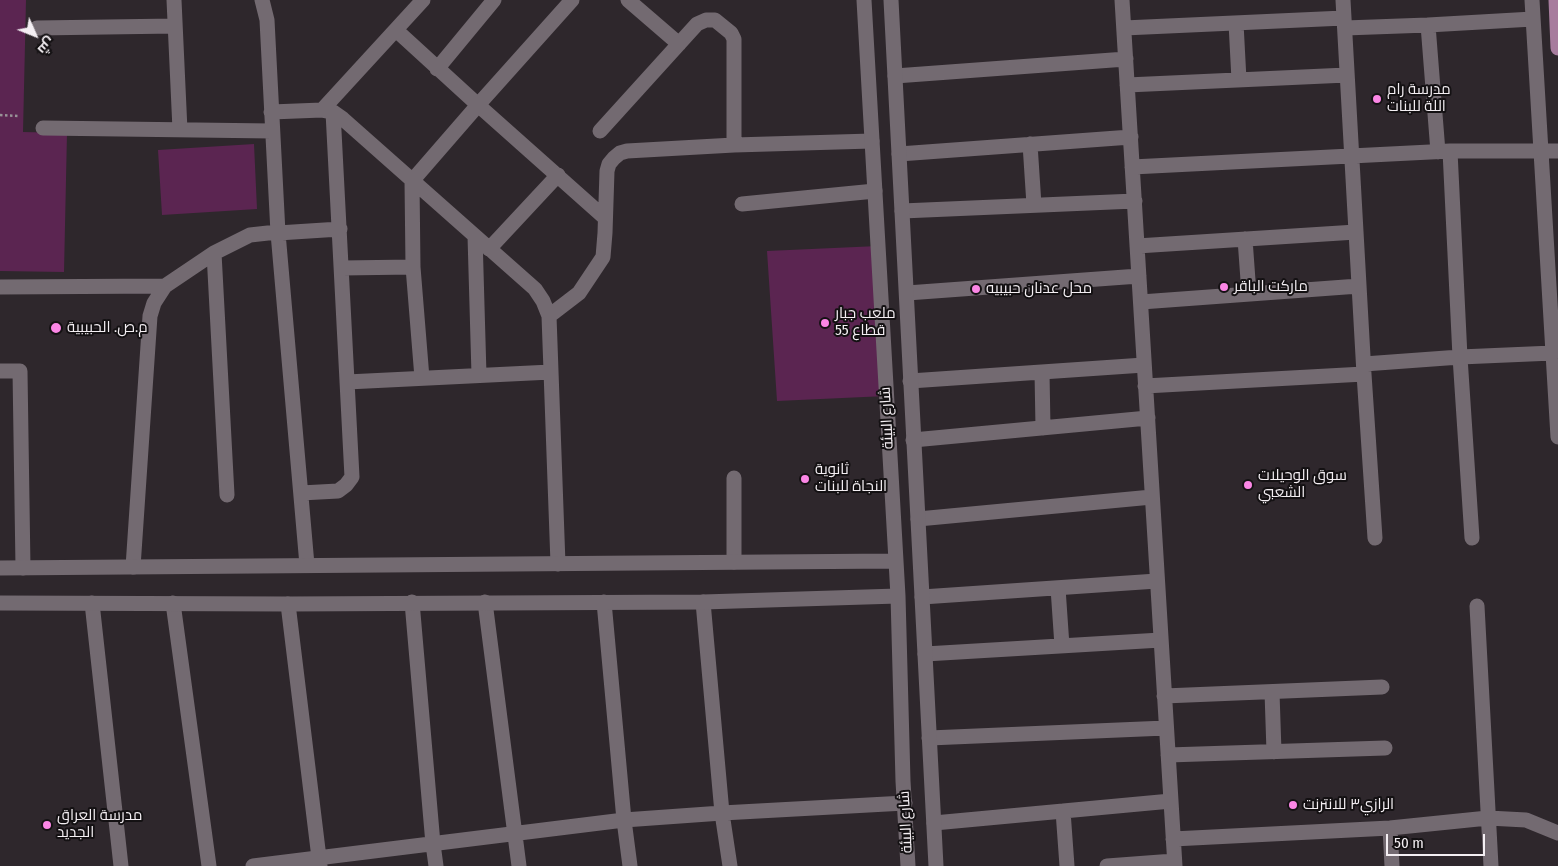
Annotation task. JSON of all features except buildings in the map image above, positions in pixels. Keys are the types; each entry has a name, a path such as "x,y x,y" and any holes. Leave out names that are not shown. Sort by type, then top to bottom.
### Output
{"main road":[{"path":"1556,0 1558,48"}],"street":[{"path":"174,0 180,130"},
{"path":"262,0 266,20 278,233 307,565"},
{"path":"301,493 338,491 346,486 352,477 340,229 328,111 423,0"},
{"path":"437,68 494,0"},
{"path":"422,378 414,266 412,181 572,0"},
{"path":"628,0 679,44"},
{"name":"شارع البيئة","path":"864,0 898,596 908,866"},
{"name":"شارع البيئة","path":"891,0 936,866"},
{"path":"1107,866 1174,863 1122,0"},
{"path":"1343,0 1375,538"},
{"path":"1532,0 1558,437"},
{"path":"1124,28 1236,23 1428,25 1533,19"},
{"path":"600,131 697,24 706,20 715,20 731,33 734,39 734,145"},
{"path":"1236,23 1239,80"},
{"path":"1428,25 1444,151 1472,538"},
{"path":"37,28 175,26"},
{"path":"396,30 605,218"},
{"path":"868,58 894,55"},
{"path":"895,76 1126,59"},
{"path":"1128,85 1347,74"},
{"path":"271,112 328,111 343,119 535,289 543,301 549,316 558,564"},
{"path":"43,128 272,131"},
{"path":"899,154 1131,137"},
{"path":"549,316 579,292 603,257 607,171 609,164 620,153 627,151 734,145 872,141"},
{"path":"1030,144 1034,205"},
{"path":"1132,167 1444,151 1558,151"},
{"path":"489,249 558,175"},
{"path":"742,204 875,191"},
{"path":"902,211 1134,201"},
{"path":"132,567 150,316 154,303 165,286 214,253 250,235 340,229"},
{"path":"1137,246 1356,232"},
{"path":"475,236 478,375"},
{"path":"1245,239 1249,294"},
{"path":"214,253 227,495"},
{"path":"342,268 414,266"},
{"path":"906,293 1139,276"},
{"path":"0,287 165,286"},
{"path":"1141,302 1359,286"},
{"path":"1145,386 1364,369 1460,357 1553,353"},
{"path":"910,381 1144,365"},
{"path":"0,371 20,371 24,568"},
{"path":"348,382 551,372"},
{"path":"1042,372 1044,428"},
{"path":"913,440 1148,418"},
{"path":"734,478 734,562"},
{"path":"918,519 1152,497"},
{"path":"0,568 895,561"},
{"path":"922,597 1158,581"},
{"path":"1058,588 1062,646"},
{"path":"0,603 703,602 898,596"},
{"path":"412,602 436,866"},
{"path":"485,602 519,866"},
{"path":"604,602 630,866"},
{"path":"703,602 722,813 730,866"},
{"path":"92,603 121,866"},
{"path":"173,603 208,866"},
{"path":"288,604 319,862"},
{"path":"1477,606 1491,866"},
{"path":"925,654 1161,640"},
{"path":"1164,696 1382,687"},
{"path":"1272,692 1274,752"},
{"path":"929,738 1166,728"},
{"path":"1168,755 1385,748"},
{"path":"934,823 1171,801"},
{"path":"253,866 319,862 433,844 624,820 905,803"},
{"path":"1063,811 1067,866"},
{"path":"1173,839 1390,828 1488,818 1526,820 1558,832"},
{"path":"1390,828 1392,866"}],"path":[{"path":"0,116 18,116"}],"shaded area":[{"path":"0,0 26,0 23,132 67,133 64,272 0,271"},
{"path":"254,144 257,209 162,215 158,150"},
{"path":"878,246 886,396 777,401 767,251"}],"place":[{"name":"مدرسة رام اللة للبنات","path":"1377,99"},
{"name":"ماركت الباقر","path":"1224,287"},
{"name":"محل عدنان حبيبيه","path":"976,289"},
{"name":"ملعب جبار قطاع 55","path":"825,323"},
{"name":"م.ص. الحبيبية","path":"56,328"},
{"name":"ثانوية النجاة للبنات","path":"805,479"},
{"name":"سوق الوحيلات الشعبي","path":"1248,485"},
{"name":"الرازي٣ للانترنت","path":"1293,805"},
{"name":"مدرسة العراق الجديد","path":"47,825"}]}
